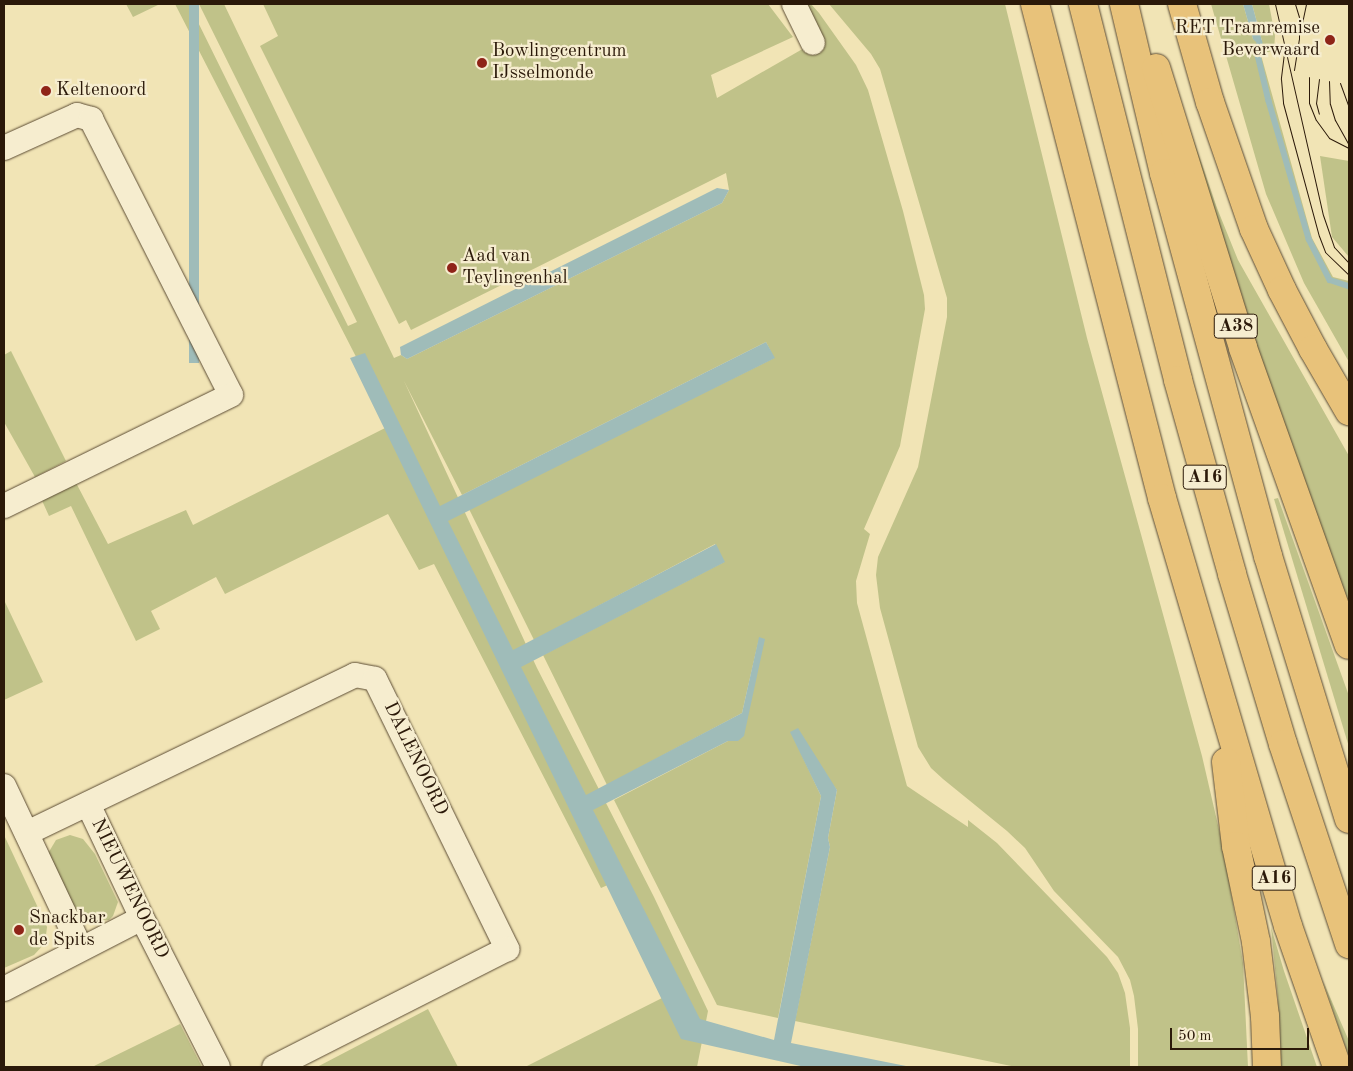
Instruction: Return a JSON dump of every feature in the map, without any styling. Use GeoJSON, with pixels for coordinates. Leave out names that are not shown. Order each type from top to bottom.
{"type":"FeatureCollection","features":[{"type":"Feature","properties":{"kind":"highway","name":"A16"},"geometry":{"type":"LineString","coordinates":[[1035,4],[1162,498],[1288,926],[1337,1067]]}},
{"type":"Feature","properties":{"kind":"highway","name":"A16"},"geometry":{"type":"LineString","coordinates":[[1082,4],[1178,380],[1232,574],[1284,744],[1349,944]]}},
{"type":"Feature","properties":{"kind":"highway","name":"A16"},"geometry":{"type":"LineString","coordinates":[[1124,4],[1164,173],[1268,556],[1349,819]]}},
{"type":"Feature","properties":{"kind":"highway","name":"A38"},"geometry":{"type":"LineString","coordinates":[[1133,4],[1142,24],[1243,348],[1349,644]]}},
{"type":"Feature","properties":{"kind":"highway"},"geometry":{"type":"LineString","coordinates":[[1182,4],[1213,111],[1254,229],[1282,290],[1349,411]]}},
{"type":"Feature","properties":{"kind":"highway","name":"A16"},"geometry":{"type":"LineString","coordinates":[[1217,686],[1236,846],[1256,942],[1265,1016],[1267,1067]]}},
{"type":"Feature","properties":{"kind":"street"},"geometry":{"type":"LineString","coordinates":[[794,4],[813,43]]}},
{"type":"Feature","properties":{"kind":"street"},"geometry":{"type":"LineString","coordinates":[[4,148],[77,115],[91,119],[231,395],[4,506]]}},
{"type":"Feature","properties":{"kind":"street","name":"DALENOORD"},"geometry":{"type":"LineString","coordinates":[[27,833],[355,675],[375,679],[508,949],[274,1067]]}},
{"type":"Feature","properties":{"kind":"street"},"geometry":{"type":"LineString","coordinates":[[4,786],[81,949]]}},
{"type":"Feature","properties":{"kind":"street","name":"NIEUWENOORD"},"geometry":{"type":"LineString","coordinates":[[88,804],[142,918],[218,1067]]}},
{"type":"Feature","properties":{"kind":"street"},"geometry":{"type":"LineString","coordinates":[[4,988],[142,918]]}},
{"type":"Feature","properties":{"kind":"green space"},"geometry":{"type":"Polygon","coordinates":[[[126,4],[160,4],[133,17],[126,4]]]}},
{"type":"Feature","properties":{"kind":"green space"},"geometry":{"type":"Polygon","coordinates":[[[175,4],[189,4],[348,326],[357,322],[199,4],[224,4],[394,358],[401,355],[407,359],[722,203],[729,190],[726,173],[411,330],[406,320],[399,324],[260,46],[278,36],[263,4],[768,4],[793,37],[711,75],[717,98],[813,43],[800,4],[811,4],[856,65],[868,90],[903,211],[924,295],[925,309],[900,446],[864,529],[870,534],[856,581],[857,603],[907,786],[968,827],[968,820],[997,843],[1107,957],[1118,973],[1125,993],[1130,1028],[1130,1067],[1016,1067],[795,1021],[830,847],[828,838],[837,790],[791,732],[821,796],[778,1018],[717,1005],[614,800],[728,741],[738,741],[759,638],[742,713],[607,785],[543,655],[724,562],[715,544],[534,640],[469,509],[774,358],[766,342],[462,495],[404,381],[537,668],[654,897],[708,1011],[697,1067],[525,1067],[678,990],[621,879],[601,888],[434,564],[419,570],[388,514],[225,594],[216,577],[151,611],[160,629],[136,641],[71,506],[49,516],[39,494],[73,477],[108,544],[186,510],[193,525],[391,425],[175,4]]]}},
{"type":"Feature","properties":{"kind":"green space"},"geometry":{"type":"Polygon","coordinates":[[[829,4],[1005,4],[1087,338],[1202,756],[1224,851],[1243,963],[1248,1067],[1138,1067],[1138,1029],[1134,996],[1130,980],[1118,957],[1054,891],[1025,848],[931,768],[918,747],[880,608],[876,575],[878,557],[918,467],[947,317],[947,298],[880,69],[871,54],[829,4]]]}},
{"type":"Feature","properties":{"kind":"green space"},"geometry":{"type":"Polygon","coordinates":[[[1211,4],[1243,4],[1253,39],[1262,41],[1252,4],[1269,4],[1275,36],[1274,50],[1261,55],[1312,238],[1333,277],[1349,281],[1349,362],[1304,283],[1266,194],[1211,4]]]}},
{"type":"Feature","properties":{"kind":"green space"},"geometry":{"type":"Polygon","coordinates":[[[1187,121],[1217,208],[1238,260],[1349,456],[1349,615],[1249,331],[1187,121]]]}},
{"type":"Feature","properties":{"kind":"green space"},"geometry":{"type":"Polygon","coordinates":[[[1320,156],[1349,161],[1349,257],[1332,237],[1320,156]]]}},
{"type":"Feature","properties":{"kind":"green space"},"geometry":{"type":"Polygon","coordinates":[[[11,351],[66,461],[35,477],[4,422],[4,355],[11,351]]]}},
{"type":"Feature","properties":{"kind":"green space"},"geometry":{"type":"Polygon","coordinates":[[[1278,498],[1349,696],[1349,747],[1274,499],[1278,498]]]}},
{"type":"Feature","properties":{"kind":"green space"},"geometry":{"type":"Polygon","coordinates":[[[4,600],[43,682],[4,700],[4,600]]]}},
{"type":"Feature","properties":{"kind":"green space"},"geometry":{"type":"Polygon","coordinates":[[[4,835],[47,927],[45,943],[34,955],[4,968],[4,835]]]}},
{"type":"Feature","properties":{"kind":"green space"},"geometry":{"type":"Polygon","coordinates":[[[70,835],[83,839],[95,854],[118,902],[113,916],[109,920],[86,922],[77,916],[47,855],[56,840],[70,835]]]}},
{"type":"Feature","properties":{"kind":"green space"},"geometry":{"type":"Polygon","coordinates":[[[1271,927],[1317,1067],[1280,1067],[1278,999],[1271,927]]]}},
{"type":"Feature","properties":{"kind":"green space"},"geometry":{"type":"Polygon","coordinates":[[[1323,981],[1349,1041],[1349,1058],[1323,981]]]}},
{"type":"Feature","properties":{"kind":"green space"},"geometry":{"type":"Polygon","coordinates":[[[428,1009],[458,1067],[317,1067],[428,1009]]]}},
{"type":"Feature","properties":{"kind":"green space"},"geometry":{"type":"Polygon","coordinates":[[[180,1024],[202,1067],[92,1067],[180,1024]]]}},
{"type":"Feature","properties":{"kind":"water"},"geometry":{"type":"Polygon","coordinates":[[[189,4],[199,4],[199,363],[189,363],[189,4]]]}},
{"type":"Feature","properties":{"kind":"water"},"geometry":{"type":"Polygon","coordinates":[[[1243,4],[1252,4],[1262,41],[1258,44],[1253,39],[1243,4]]]}},
{"type":"Feature","properties":{"kind":"water"},"geometry":{"type":"Polygon","coordinates":[[[717,188],[729,190],[722,203],[407,359],[401,355],[400,347],[717,188]]]}},
{"type":"Feature","properties":{"kind":"water"},"geometry":{"type":"Polygon","coordinates":[[[766,342],[775,358],[448,521],[513,650],[716,544],[725,562],[521,667],[586,795],[742,713],[759,637],[765,639],[744,736],[738,741],[728,741],[593,810],[700,1019],[774,1040],[821,796],[790,732],[798,728],[837,790],[828,838],[830,847],[791,1043],[911,1067],[805,1067],[681,1039],[350,358],[365,353],[440,506],[766,342]]]}},
{"type":"Feature","properties":{"kind":"waterway"},"geometry":{"type":"LineString","coordinates":[[1260,43],[1258,55],[1269,101],[1309,239],[1330,280],[1349,286]]}},
{"type":"Feature","properties":{"kind":"tram line"},"geometry":{"type":"LineString","coordinates":[[1275,4],[1323,215],[1334,247],[1349,263]]}},
{"type":"Feature","properties":{"kind":"tram line"},"geometry":{"type":"LineString","coordinates":[[1294,70],[1299,39],[1299,17],[1295,4]]}},
{"type":"Feature","properties":{"kind":"tram line"},"geometry":{"type":"LineString","coordinates":[[1302,23],[1306,4]]}},
{"type":"Feature","properties":{"kind":"tram line"},"geometry":{"type":"LineString","coordinates":[[1284,53],[1281,79],[1283,103],[1319,236],[1325,252],[1349,275]]}},
{"type":"Feature","properties":{"kind":"tram line"},"geometry":{"type":"LineString","coordinates":[[1309,77],[1309,103],[1316,120],[1329,138],[1349,148]]}},
{"type":"Feature","properties":{"kind":"tram line"},"geometry":{"type":"LineString","coordinates":[[1319,79],[1316,103],[1319,114]]}},
{"type":"Feature","properties":{"kind":"tram line"},"geometry":{"type":"LineString","coordinates":[[1329,81],[1330,104],[1335,120],[1349,145]]}},
{"type":"Feature","properties":{"kind":"tram line"},"geometry":{"type":"LineString","coordinates":[[1340,83],[1349,108]]}},
{"type":"Feature","properties":{"kind":"place","name":"RET Tramremise Beverwaard"},"geometry":{"type":"Point","coordinates":[1330,40]}},
{"type":"Feature","properties":{"kind":"place","name":"Bowlingcentrum IJsselmonde"},"geometry":{"type":"Point","coordinates":[482,63]}},
{"type":"Feature","properties":{"kind":"place","name":"Keltenoord"},"geometry":{"type":"Point","coordinates":[46,91]}},
{"type":"Feature","properties":{"kind":"place","name":"Aad van Teylingenhal"},"geometry":{"type":"Point","coordinates":[452,268]}},
{"type":"Feature","properties":{"kind":"place","name":"Snackbar de Spits"},"geometry":{"type":"Point","coordinates":[19,930]}}]}
